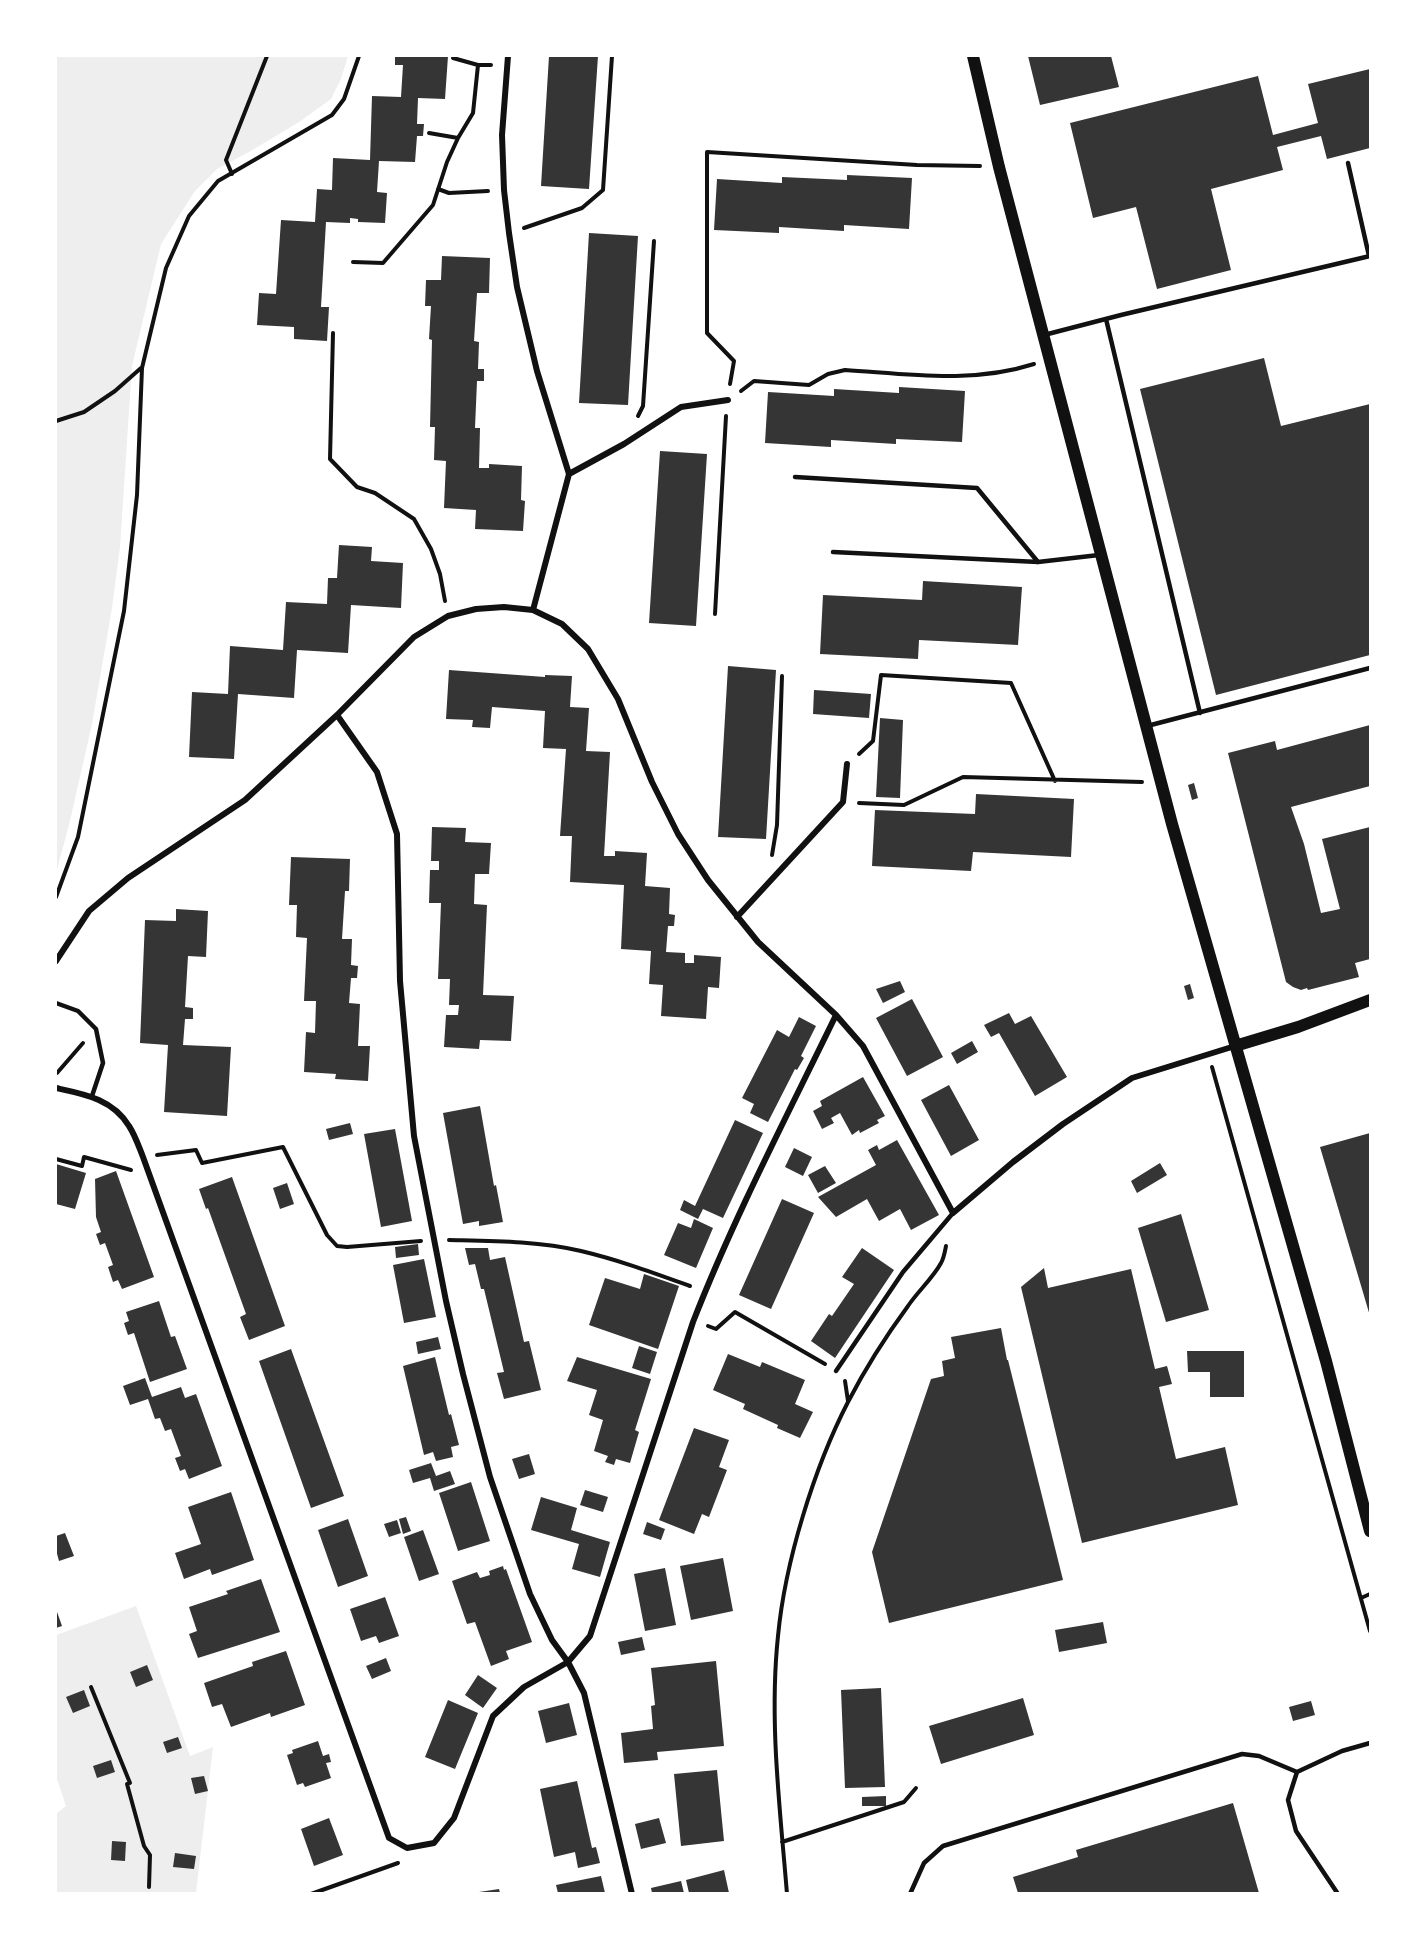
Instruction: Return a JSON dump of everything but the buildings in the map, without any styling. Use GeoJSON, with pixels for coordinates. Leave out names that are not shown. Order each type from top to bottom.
{"type":"FeatureCollection","features":[{"type":"Feature","properties":{"kind":"main road"},"geometry":{"type":"LineString","coordinates":[[973,56],[999,166],[1161,782],[1326,1361],[1371,1531]]}},
{"type":"Feature","properties":{"kind":"main road"},"geometry":{"type":"LineString","coordinates":[[1235,1046],[1298,1027],[1371,1000]]}},
{"type":"Feature","properties":{"kind":"street"},"geometry":{"type":"LineString","coordinates":[[508,56],[502,135],[504,190],[509,233],[517,287],[537,371],[569,474],[533,610]]}},
{"type":"Feature","properties":{"kind":"street"},"geometry":{"type":"LineString","coordinates":[[569,474],[624,444],[681,407],[728,400]]}},
{"type":"Feature","properties":{"kind":"street"},"geometry":{"type":"LineString","coordinates":[[56,961],[89,912],[128,878],[244,800],[338,715],[414,637],[448,616],[476,609],[504,607],[533,610],[562,624],[588,649],[618,699],[652,782],[678,834],[708,880],[737,917],[759,942],[836,1015],[863,1046],[953,1213],[1013,1162],[1063,1124],[1132,1078],[1235,1046]]}},
{"type":"Feature","properties":{"kind":"street"},"geometry":{"type":"LineString","coordinates":[[338,715],[377,772],[397,834],[400,981],[414,1136],[463,1374],[490,1477],[530,1594],[552,1640],[568,1662],[584,1693],[632,1893]]}},
{"type":"Feature","properties":{"kind":"street"},"geometry":{"type":"LineString","coordinates":[[737,917],[843,802],[847,764]]}},
{"type":"Feature","properties":{"kind":"street"},"geometry":{"type":"LineString","coordinates":[[56,1088],[92,1096],[111,1105],[129,1126],[143,1157],[389,1838],[407,1848],[434,1843],[454,1818],[493,1716],[524,1687],[568,1662],[590,1636],[693,1322],[765,1160],[836,1015]]}},
{"type":"Feature","properties":{"kind":"lane"},"geometry":{"type":"LineString","coordinates":[[1044,335],[1370,256],[1348,162]]}},
{"type":"Feature","properties":{"kind":"lane"},"geometry":{"type":"LineString","coordinates":[[1106,319],[1200,712]]}},
{"type":"Feature","properties":{"kind":"lane"},"geometry":{"type":"LineString","coordinates":[[795,477],[977,488],[1038,562]]}},
{"type":"Feature","properties":{"kind":"lane"},"geometry":{"type":"LineString","coordinates":[[833,552],[1038,562],[1102,555]]}},
{"type":"Feature","properties":{"kind":"lane"},"geometry":{"type":"LineString","coordinates":[[1147,726],[1371,668]]}},
{"type":"Feature","properties":{"kind":"lane"},"geometry":{"type":"LineString","coordinates":[[56,1003],[78,1011],[96,1029],[103,1063],[92,1096]]}},
{"type":"Feature","properties":{"kind":"lane"},"geometry":{"type":"LineString","coordinates":[[836,1371],[903,1272],[953,1213]]}},
{"type":"Feature","properties":{"kind":"lane"},"geometry":{"type":"LineString","coordinates":[[1338,1893],[1296,1831],[1288,1800],[1297,1772],[1342,1751],[1371,1743]]}},
{"type":"Feature","properties":{"kind":"lane"},"geometry":{"type":"LineString","coordinates":[[910,1893],[924,1863],[943,1846],[954,1842],[1242,1754],[1259,1756],[1297,1772]]}},
{"type":"Feature","properties":{"kind":"path"},"geometry":{"type":"LineString","coordinates":[[232,174],[226,160],[267,56]]}},
{"type":"Feature","properties":{"kind":"path"},"geometry":{"type":"LineString","coordinates":[[56,897],[78,837],[124,611],[137,495],[142,368],[166,268],[189,216],[218,181],[332,115],[344,99],[359,56]]}},
{"type":"Feature","properties":{"kind":"path"},"geometry":{"type":"LineString","coordinates":[[509,233],[582,208],[603,190],[612,56]]}},
{"type":"Feature","properties":{"kind":"path"},"geometry":{"type":"LineString","coordinates":[[453,58],[478,65],[507,64]]}},
{"type":"Feature","properties":{"kind":"path"},"geometry":{"type":"LineString","coordinates":[[353,262],[383,262],[433,205],[458,138],[473,113],[478,65]]}},
{"type":"Feature","properties":{"kind":"path"},"geometry":{"type":"LineString","coordinates":[[429,133],[458,138]]}},
{"type":"Feature","properties":{"kind":"path"},"geometry":{"type":"LineString","coordinates":[[715,614],[724,433],[734,361],[707,333],[707,152],[917,165],[999,166]]}},
{"type":"Feature","properties":{"kind":"path"},"geometry":{"type":"LineString","coordinates":[[438,189],[448,193],[504,190]]}},
{"type":"Feature","properties":{"kind":"path"},"geometry":{"type":"LineString","coordinates":[[624,444],[643,406],[654,241]]}},
{"type":"Feature","properties":{"kind":"path"},"geometry":{"type":"LineString","coordinates":[[333,333],[330,459],[357,487],[384,498],[414,519],[431,549],[440,574],[448,616]]}},
{"type":"Feature","properties":{"kind":"path"},"geometry":{"type":"LineString","coordinates":[[728,400],[754,381],[809,385],[828,374],[845,370],[959,377],[988,375],[1019,369],[1050,358]]}},
{"type":"Feature","properties":{"kind":"path"},"geometry":{"type":"LineString","coordinates":[[56,421],[84,412],[116,391],[142,368]]}},
{"type":"Feature","properties":{"kind":"path"},"geometry":{"type":"LineString","coordinates":[[847,764],[873,741],[880,675],[1011,683],[1055,781]]}},
{"type":"Feature","properties":{"kind":"path"},"geometry":{"type":"LineString","coordinates":[[766,885],[777,825],[782,676]]}},
{"type":"Feature","properties":{"kind":"path"},"geometry":{"type":"LineString","coordinates":[[843,802],[904,805],[963,777],[1161,782]]}},
{"type":"Feature","properties":{"kind":"path"},"geometry":{"type":"LineString","coordinates":[[56,1075],[96,1029]]}},
{"type":"Feature","properties":{"kind":"path"},"geometry":{"type":"LineString","coordinates":[[1209,1055],[1371,1631]]}},
{"type":"Feature","properties":{"kind":"path"},"geometry":{"type":"LineString","coordinates":[[143,1157],[196,1150],[202,1163],[226,1158]]}},
{"type":"Feature","properties":{"kind":"path"},"geometry":{"type":"LineString","coordinates":[[56,1159],[82,1166],[84,1157],[149,1175]]}},
{"type":"Feature","properties":{"kind":"path"},"geometry":{"type":"LineString","coordinates":[[787,1893],[777,1771],[775,1701],[778,1635],[789,1572],[810,1495],[824,1455],[848,1402],[873,1358],[908,1305],[942,1262]]}},
{"type":"Feature","properties":{"kind":"path"},"geometry":{"type":"LineString","coordinates":[[716,1329],[735,1312],[844,1376],[848,1402]]}},
{"type":"Feature","properties":{"kind":"path"},"geometry":{"type":"LineString","coordinates":[[1361,1598],[1371,1594]]}},
{"type":"Feature","properties":{"kind":"path"},"geometry":{"type":"LineString","coordinates":[[91,1687],[128,1783],[144,1846],[150,1855],[149,1887]]}},
{"type":"Feature","properties":{"kind":"path"},"geometry":{"type":"LineString","coordinates":[[782,1842],[904,1802],[916,1788]]}},
{"type":"Feature","properties":{"kind":"path"},"geometry":{"type":"LineString","coordinates":[[311,1893],[399,1863]]}},
{"type":"Feature","properties":{"kind":"shaded area"},"geometry":{"type":"Polygon","coordinates":[[[56,56],[348,56],[341,79],[331,99],[299,122],[217,169],[195,191],[161,244],[132,366],[120,547],[112,608],[92,724],[56,873],[56,56]]]}},
{"type":"Feature","properties":{"kind":"shaded area"},"geometry":{"type":"Polygon","coordinates":[[[136,1606],[190,1756],[213,1747],[196,1893],[56,1893],[56,1814],[66,1806],[56,1776],[56,1635],[136,1606]]]}}]}
